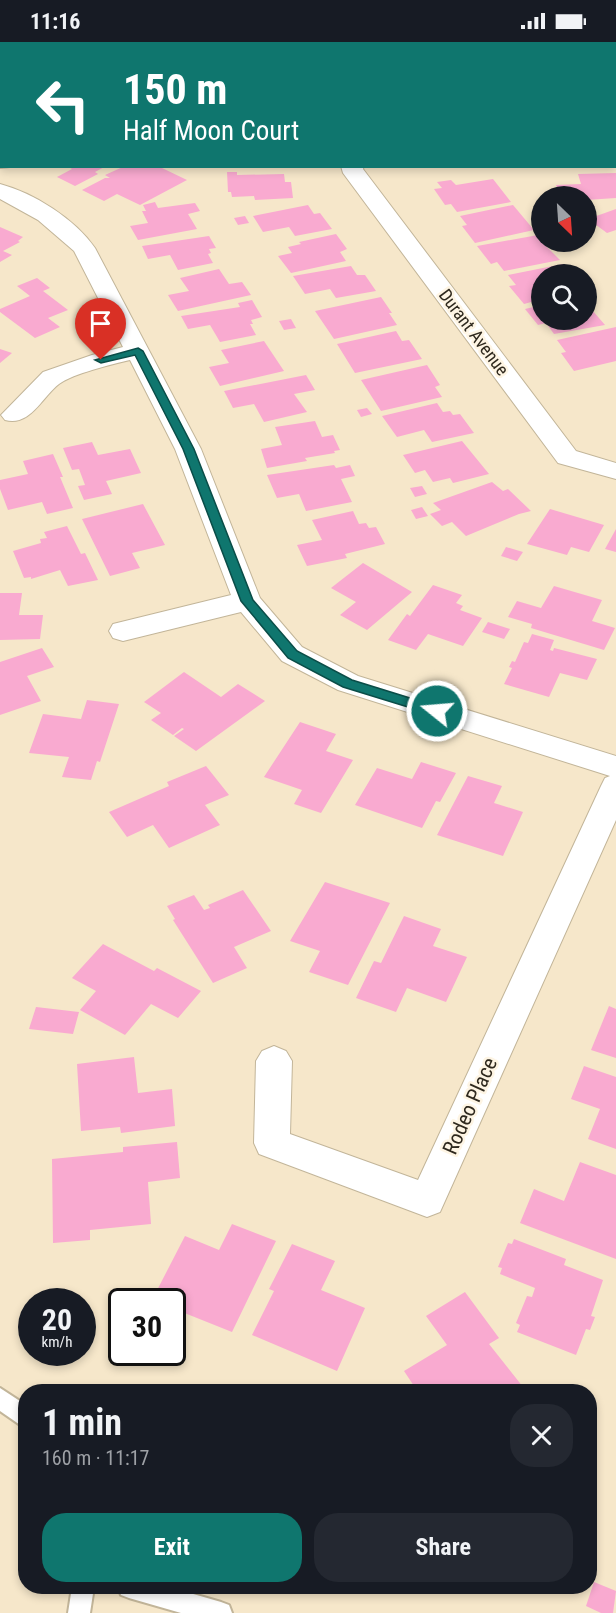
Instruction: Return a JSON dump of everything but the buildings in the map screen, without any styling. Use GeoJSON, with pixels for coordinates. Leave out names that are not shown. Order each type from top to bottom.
{"type":"FeatureCollection","features":[{"type":"Feature","properties":{"kind":"street","name":"Durant Avenue"},"geometry":{"type":"LineString","coordinates":[[351,168],[567,457],[616,471]]}},
{"type":"Feature","properties":{"kind":"street"},"geometry":{"type":"LineString","coordinates":[[0,191],[40,210],[66,229],[84,248],[188,449],[247,601],[292,654],[348,683],[616,767]]}},
{"type":"Feature","properties":{"kind":"street"},"geometry":{"type":"LineString","coordinates":[[14,415],[52,377],[101,360],[138,351]]}},
{"type":"Feature","properties":{"kind":"street"},"geometry":{"type":"LineString","coordinates":[[123,631],[247,601]]}},
{"type":"Feature","properties":{"kind":"street","name":"Rodeo Place"},"geometry":{"type":"LineString","coordinates":[[274,1061],[272,1143],[427,1200],[616,786]]}},
{"type":"Feature","properties":{"kind":"lane"},"geometry":{"type":"LineString","coordinates":[[0,1398],[18,1413]]}},
{"type":"Feature","properties":{"kind":"lane"},"geometry":{"type":"LineString","coordinates":[[79,1613],[82,1594]]}},
{"type":"Feature","properties":{"kind":"lane"},"geometry":{"type":"LineString","coordinates":[[154,1594],[221,1613]]}},
{"type":"Feature","properties":{"kind":"route"},"geometry":{"type":"LineString","coordinates":[[101,360],[138,351],[188,449],[247,601],[292,654],[348,683],[437,711]]}}]}
